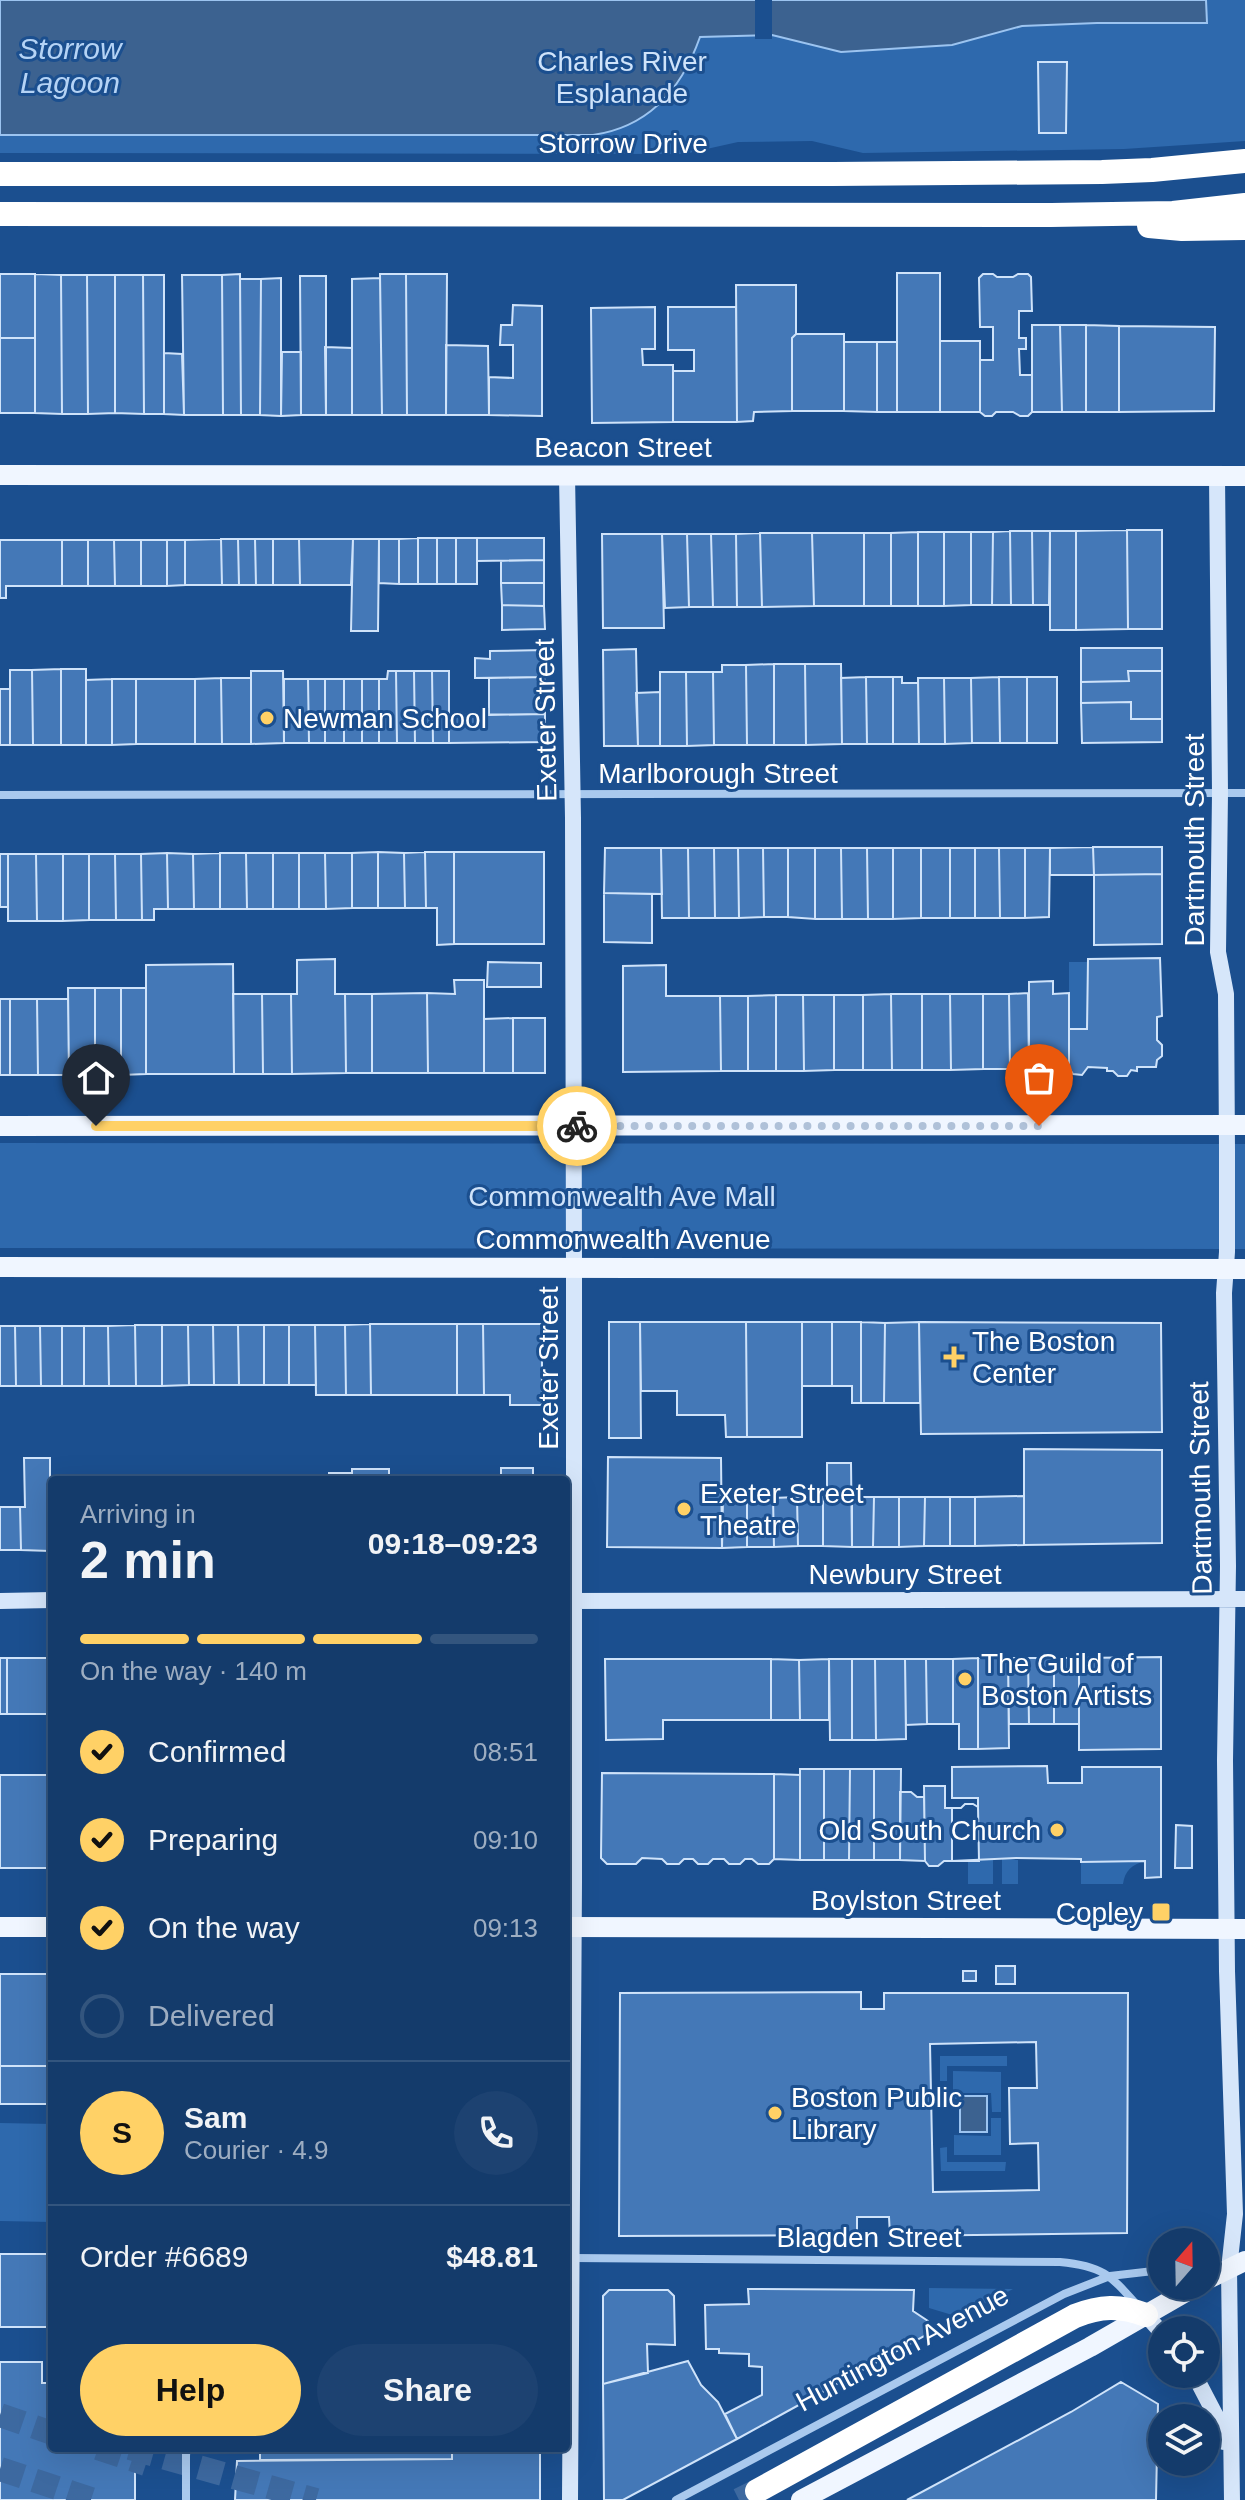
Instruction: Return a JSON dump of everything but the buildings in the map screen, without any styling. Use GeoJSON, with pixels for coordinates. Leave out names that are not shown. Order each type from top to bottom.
{"type":"FeatureCollection","features":[{"type":"Feature","properties":{"kind":"highway","name":"Storrow Drive"},"geometry":{"type":"LineString","coordinates":[[0,174],[833,174],[1114,171],[1245,161]]}},
{"type":"Feature","properties":{"kind":"highway"},"geometry":{"type":"LineString","coordinates":[[0,214],[1051,215],[1173,213],[1245,205]]}},
{"type":"Feature","properties":{"kind":"highway"},"geometry":{"type":"LineString","coordinates":[[1051,215],[1182,229],[1245,228]]}},
{"type":"Feature","properties":{"kind":"highway"},"geometry":{"type":"LineString","coordinates":[[757,2491],[1075,2316],[1104,2307],[1131,2309],[1148,2320]]}},
{"type":"Feature","properties":{"kind":"main road","name":"Beacon Street"},"geometry":{"type":"LineString","coordinates":[[0,475],[1245,476]]}},
{"type":"Feature","properties":{"kind":"main road","name":"Exeter Street"},"geometry":{"type":"LineString","coordinates":[[567,475],[574,1267],[570,1534]]}},
{"type":"Feature","properties":{"kind":"main road","name":"Dartmouth Street"},"geometry":{"type":"LineString","coordinates":[[1217,475],[1218,952],[1226,994],[1236,1125],[1236,1268],[1224,1303],[1236,1599],[1225,1760],[1236,1929],[1237,2265],[1230,2467],[1232,2500]]}},
{"type":"Feature","properties":{"kind":"main road"},"geometry":{"type":"LineString","coordinates":[[0,1126],[1236,1125]]}},
{"type":"Feature","properties":{"kind":"main road","name":"Commonwealth Avenue"},"geometry":{"type":"LineString","coordinates":[[0,1267],[1236,1268]]}},
{"type":"Feature","properties":{"kind":"main road","name":"Newbury Street"},"geometry":{"type":"LineString","coordinates":[[570,1601],[1236,1599]]}},
{"type":"Feature","properties":{"kind":"main road"},"geometry":{"type":"LineString","coordinates":[[0,1601],[48,1600]]}},
{"type":"Feature","properties":{"kind":"main road"},"geometry":{"type":"LineString","coordinates":[[0,1927],[48,1927]]}},
{"type":"Feature","properties":{"kind":"main road","name":"Exeter Street"},"geometry":{"type":"LineString","coordinates":[[570,1927],[570,2500]]}},
{"type":"Feature","properties":{"kind":"main road","name":"Boylston Street"},"geometry":{"type":"LineString","coordinates":[[570,1927],[1236,1929]]}},
{"type":"Feature","properties":{"kind":"main road"},"geometry":{"type":"LineString","coordinates":[[1163,2316],[1181,2300]]}},
{"type":"Feature","properties":{"kind":"main road"},"geometry":{"type":"LineString","coordinates":[[801,2500],[1148,2327]]}},
{"type":"Feature","properties":{"kind":"main road"},"geometry":{"type":"LineString","coordinates":[[1201,2388],[1218,2420],[1230,2467]]}},
{"type":"Feature","properties":{"kind":"street","name":"Marlborough Street"},"geometry":{"type":"LineString","coordinates":[[0,795],[1245,793]]}},
{"type":"Feature","properties":{"kind":"street","name":"Blagden Street"},"geometry":{"type":"LineString","coordinates":[[572,2258],[1034,2260],[1076,2263],[1110,2276],[1148,2317]]}},
{"type":"Feature","properties":{"kind":"street","name":"Huntington Avenue"},"geometry":{"type":"LineString","coordinates":[[676,2500],[1045,2303],[1110,2276],[1148,2272]]}},
{"type":"Feature","properties":{"kind":"street"},"geometry":{"type":"LineString","coordinates":[[186,2452],[186,2500]]}},
{"type":"Feature","properties":{"kind":"green space","name":"Charles River Esplanade"},"geometry":{"type":"Polygon","coordinates":[[[0,0],[1245,0],[1245,141],[1124,149],[863,153],[812,141],[738,142],[684,154],[0,153],[0,0]]]}},
{"type":"Feature","properties":{"kind":"green space"},"geometry":{"type":"Polygon","coordinates":[[[1069,962],[1088,962],[1087,1029],[1069,1029],[1069,962]]]}},
{"type":"Feature","properties":{"kind":"green space","name":"Commonwealth Ave Mall"},"geometry":{"type":"Polygon","coordinates":[[[0,1143],[1245,1144],[1245,1249],[0,1248],[0,1143]]]}},
{"type":"Feature","properties":{"kind":"green space"},"geometry":{"type":"Polygon","coordinates":[[[1002,1858],[1018,1860],[1018,1884],[1002,1884],[1002,1858]]]}},
{"type":"Feature","properties":{"kind":"green space"},"geometry":{"type":"Polygon","coordinates":[[[993,1859],[993,1884],[968,1884],[968,1861],[993,1859]]]}},
{"type":"Feature","properties":{"kind":"green space"},"geometry":{"type":"Polygon","coordinates":[[[1145,1861],[1130,1869],[1123,1884],[1081,1884],[1081,1862],[1145,1861]]]}},
{"type":"Feature","properties":{"kind":"green space"},"geometry":{"type":"Polygon","coordinates":[[[940,2056],[1007,2056],[1007,2066],[947,2066],[947,2081],[940,2081],[940,2056]]]}},
{"type":"Feature","properties":{"kind":"green space"},"geometry":{"type":"Polygon","coordinates":[[[953,2071],[1001,2072],[1001,2112],[992,2112],[991,2093],[958,2093],[957,2099],[953,2099],[953,2071]]]}},
{"type":"Feature","properties":{"kind":"green space"},"geometry":{"type":"Polygon","coordinates":[[[991,2118],[1001,2118],[1001,2155],[954,2155],[954,2135],[991,2136],[991,2118]]]}},
{"type":"Feature","properties":{"kind":"green space"},"geometry":{"type":"Polygon","coordinates":[[[0,2123],[48,2124],[48,2222],[0,2221],[0,2123]]]}},
{"type":"Feature","properties":{"kind":"green space"},"geometry":{"type":"Polygon","coordinates":[[[947,2147],[947,2162],[1006,2162],[1005,2171],[941,2171],[940,2148],[947,2147]]]}},
{"type":"Feature","properties":{"kind":"green space"},"geometry":{"type":"Polygon","coordinates":[[[929,2288],[1013,2289],[959,2317],[929,2308],[929,2288]]]}},
{"type":"Feature","properties":{"kind":"water","name":"Storrow Lagoon"},"geometry":{"type":"Polygon","coordinates":[[[0,0],[1206,0],[1207,23],[1022,26],[952,45],[841,52],[772,35],[700,37],[684,73],[661,102],[631,123],[593,135],[0,135],[0,0]]]}},
{"type":"Feature","properties":{"kind":"water"},"geometry":{"type":"Polygon","coordinates":[[[960,2096],[987,2096],[987,2132],[960,2132],[960,2096]]]}},
{"type":"Feature","properties":{"kind":"pier"},"geometry":{"type":"Polygon","coordinates":[[[755,0],[772,0],[772,39],[755,39],[755,0]]]}},
{"type":"Feature","properties":{"kind":"tunnel"},"geometry":{"type":"LineString","coordinates":[[0,2415],[48,2432]]}},
{"type":"Feature","properties":{"kind":"tunnel"},"geometry":{"type":"LineString","coordinates":[[110,2452],[146,2464]]}},
{"type":"Feature","properties":{"kind":"tunnel"},"geometry":{"type":"LineString","coordinates":[[144,2452],[316,2500]]}},
{"type":"Feature","properties":{"kind":"tunnel"},"geometry":{"type":"LineString","coordinates":[[0,2469],[94,2500]]}},
{"type":"Feature","properties":{"kind":"tunnel"},"geometry":{"type":"LineString","coordinates":[[739,2500],[757,2491]]}},
{"type":"Feature","properties":{"kind":"way so far"},"geometry":{"type":"LineString","coordinates":[[577,1126],[1039,1126]]}},
{"type":"Feature","properties":{"kind":"place","name":"Newman School"},"geometry":{"type":"Point","coordinates":[267,718]}},
{"type":"Feature","properties":{"kind":"place","name":"The Boston Center"},"geometry":{"type":"Point","coordinates":[954,1357]}},
{"type":"Feature","properties":{"kind":"place","name":"Exeter Street Theatre"},"geometry":{"type":"Point","coordinates":[684,1509]}},
{"type":"Feature","properties":{"kind":"place","name":"The Guild of Boston Artists"},"geometry":{"type":"Point","coordinates":[965,1679]}},
{"type":"Feature","properties":{"kind":"place","name":"Old South Church"},"geometry":{"type":"Point","coordinates":[1057,1830]}},
{"type":"Feature","properties":{"kind":"place","name":"Copley"},"geometry":{"type":"Point","coordinates":[1161,1912]}},
{"type":"Feature","properties":{"kind":"place","name":"Boston Public Library"},"geometry":{"type":"Point","coordinates":[775,2113]}},
{"type":"Feature","properties":{"kind":"route"},"geometry":{"type":"LineString","coordinates":[[96,1126],[577,1126]]}}]}
